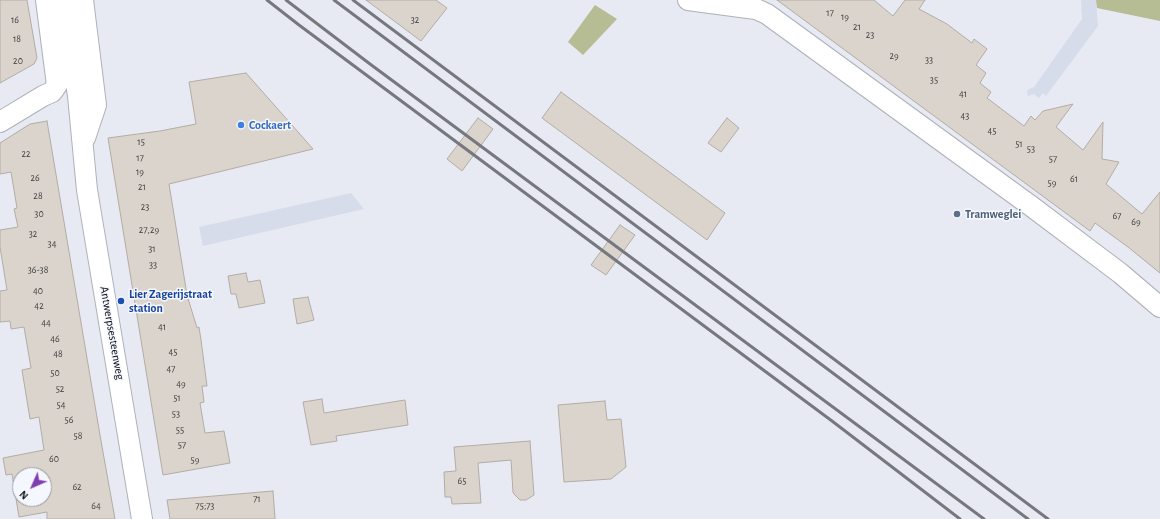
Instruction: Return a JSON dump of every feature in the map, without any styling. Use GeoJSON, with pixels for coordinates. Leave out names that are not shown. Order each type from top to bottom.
{"type":"FeatureCollection","features":[{"type":"Feature","properties":{"kind":"street"},"geometry":{"type":"LineString","coordinates":[[0,122],[52,92],[57,85],[46,0]]}},
{"type":"Feature","properties":{"kind":"street","name":"Antwerpsesteenweg"},"geometry":{"type":"LineString","coordinates":[[63,0],[78,96],[91,213],[142,519]]}},
{"type":"Feature","properties":{"kind":"street","name":"Antwerpsesteenweg"},"geometry":{"type":"LineString","coordinates":[[83,0],[96,105],[83,146]]}},
{"type":"Feature","properties":{"kind":"street"},"geometry":{"type":"LineString","coordinates":[[92,78],[101,66],[93,0]]}},
{"type":"Feature","properties":{"kind":"street"},"geometry":{"type":"LineString","coordinates":[[688,0],[748,8],[767,14],[1026,202],[1120,273],[1160,307]]}},
{"type":"Feature","properties":{"kind":"shaded area"},"geometry":{"type":"Polygon","coordinates":[[[1081,0],[1096,0],[1098,26],[1046,96],[1043,93],[1039,98],[1034,94],[1028,96],[1027,90],[1034,87],[1082,19],[1081,0]]]}},
{"type":"Feature","properties":{"kind":"shaded area"},"geometry":{"type":"Polygon","coordinates":[[[351,193],[364,209],[203,246],[199,227],[351,193]]]}},
{"type":"Feature","properties":{"kind":"green space"},"geometry":{"type":"Polygon","coordinates":[[[1096,0],[1160,0],[1160,21],[1097,8],[1096,0]]]}},
{"type":"Feature","properties":{"kind":"green space"},"geometry":{"type":"Polygon","coordinates":[[[595,5],[617,19],[583,55],[568,42],[595,5]]]}},
{"type":"Feature","properties":{"kind":"building"},"geometry":{"type":"Polygon","coordinates":[[[0,0],[27,0],[37,58],[34,64],[0,83],[0,0]]]}},
{"type":"Feature","properties":{"kind":"building"},"geometry":{"type":"Polygon","coordinates":[[[366,0],[436,0],[447,8],[421,41],[366,0]]]}},
{"type":"Feature","properties":{"kind":"building"},"geometry":{"type":"Polygon","coordinates":[[[777,0],[874,0],[893,16],[905,0],[925,0],[919,9],[947,24],[972,43],[974,39],[987,49],[976,65],[986,73],[980,83],[991,92],[987,98],[1024,126],[1031,116],[1035,120],[1043,111],[1073,104],[1056,127],[1083,150],[1103,122],[1102,159],[1119,162],[1106,184],[1142,214],[1160,192],[1160,273],[1095,223],[1090,231],[777,0]]]}},
{"type":"Feature","properties":{"kind":"building"},"geometry":{"type":"Polygon","coordinates":[[[246,73],[313,149],[169,184],[187,295],[197,328],[199,327],[201,340],[207,386],[202,386],[204,402],[200,403],[205,433],[224,431],[230,463],[163,475],[108,138],[160,131],[196,124],[189,82],[246,73]]]}},
{"type":"Feature","properties":{"kind":"building"},"geometry":{"type":"Polygon","coordinates":[[[561,92],[725,213],[707,240],[542,118],[561,92]]]}},
{"type":"Feature","properties":{"kind":"building"},"geometry":{"type":"Polygon","coordinates":[[[478,118],[493,129],[462,171],[447,159],[478,118]]]}},
{"type":"Feature","properties":{"kind":"building"},"geometry":{"type":"Polygon","coordinates":[[[727,118],[739,128],[721,152],[708,143],[727,118]]]}},
{"type":"Feature","properties":{"kind":"building"},"geometry":{"type":"Polygon","coordinates":[[[47,121],[115,519],[47,519],[47,512],[19,517],[17,507],[52,507],[52,467],[12,467],[12,474],[6,475],[3,458],[44,450],[39,417],[30,419],[22,370],[31,368],[24,327],[11,329],[10,321],[0,322],[0,291],[7,290],[0,247],[0,230],[18,227],[14,209],[17,208],[11,172],[0,174],[0,143],[30,124],[47,121]]]}},
{"type":"Feature","properties":{"kind":"building"},"geometry":{"type":"Polygon","coordinates":[[[620,225],[635,235],[606,275],[591,265],[620,225]]]}},
{"type":"Feature","properties":{"kind":"building"},"geometry":{"type":"Polygon","coordinates":[[[246,273],[248,282],[260,280],[265,303],[239,308],[236,294],[231,294],[228,276],[246,273]]]}},
{"type":"Feature","properties":{"kind":"building"},"geometry":{"type":"Polygon","coordinates":[[[308,297],[314,320],[297,324],[293,299],[308,297]]]}},
{"type":"Feature","properties":{"kind":"building"},"geometry":{"type":"Polygon","coordinates":[[[322,399],[324,413],[405,400],[408,425],[336,436],[337,441],[311,445],[303,402],[322,399]]]}},
{"type":"Feature","properties":{"kind":"building"},"geometry":{"type":"Polygon","coordinates":[[[605,401],[607,420],[621,419],[626,467],[611,479],[564,482],[558,405],[605,401]]]}},
{"type":"Feature","properties":{"kind":"building"},"geometry":{"type":"Polygon","coordinates":[[[530,441],[534,495],[526,500],[520,500],[514,494],[511,460],[478,463],[481,503],[452,504],[451,497],[445,497],[444,472],[456,471],[454,447],[530,441]]]}},
{"type":"Feature","properties":{"kind":"building"},"geometry":{"type":"Polygon","coordinates":[[[273,491],[275,519],[170,519],[167,500],[273,491]]]}},
{"type":"Feature","properties":{"kind":"railway"},"geometry":{"type":"LineString","coordinates":[[267,0],[832,421],[960,519]]}},
{"type":"Feature","properties":{"kind":"railway"},"geometry":{"type":"LineString","coordinates":[[286,0],[370,64],[984,519]]}},
{"type":"Feature","properties":{"kind":"railway"},"geometry":{"type":"LineString","coordinates":[[334,0],[1028,519]]}},
{"type":"Feature","properties":{"kind":"railway"},"geometry":{"type":"LineString","coordinates":[[353,0],[1048,519]]}},
{"type":"Feature","properties":{"kind":"place","name":"Cockaert"},"geometry":{"type":"Point","coordinates":[241,125]}},
{"type":"Feature","properties":{"kind":"place","name":"Tramweglei"},"geometry":{"type":"Point","coordinates":[957,214]}},
{"type":"Feature","properties":{"kind":"place","name":"Lier Zagerijstraat station"},"geometry":{"type":"Point","coordinates":[121,301]}}]}
